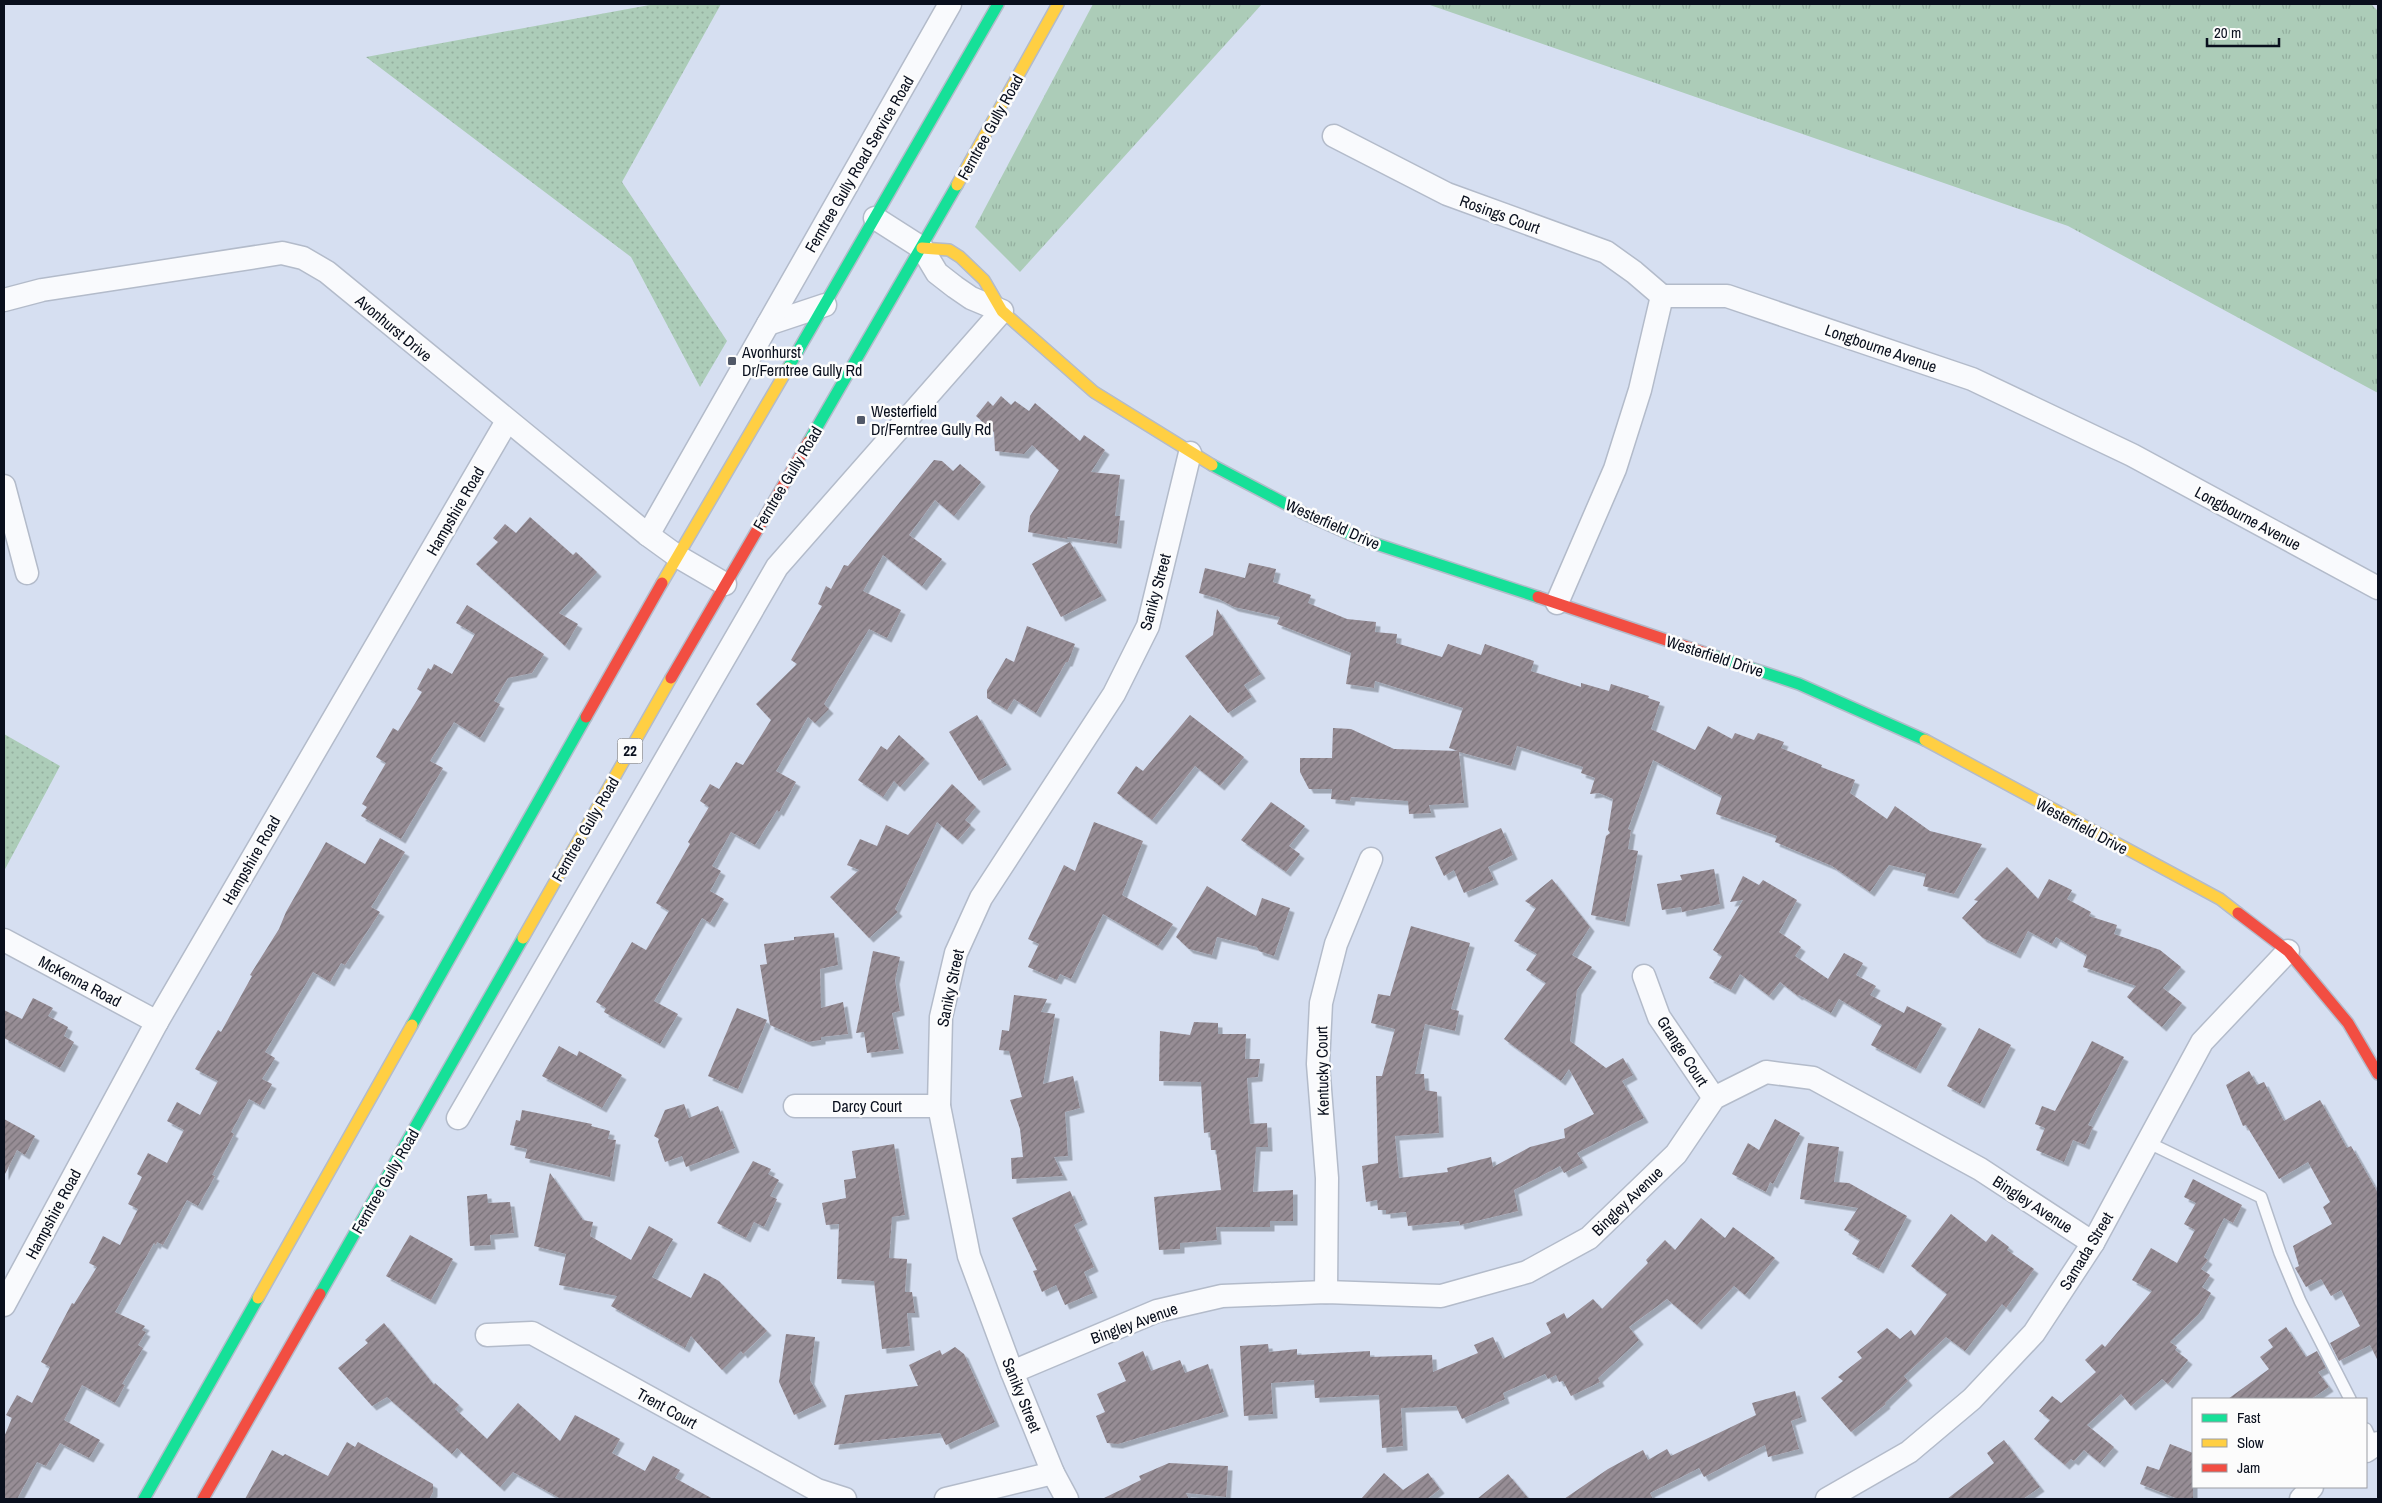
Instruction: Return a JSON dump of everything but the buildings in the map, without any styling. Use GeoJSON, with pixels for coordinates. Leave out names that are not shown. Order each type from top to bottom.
{"type":"FeatureCollection","features":[{"type":"Feature","properties":{"kind":"main road"},"geometry":{"type":"LineString","coordinates":[[144,1499],[677,556],[825,305],[998,4]]}},
{"type":"Feature","properties":{"kind":"main road","name":"Ferntree Gully Road"},"geometry":{"type":"LineString","coordinates":[[203,1499],[725,584],[922,248],[1058,4]]}},
{"type":"Feature","properties":{"kind":"main road","name":"Westerfield Drive"},"geometry":{"type":"LineString","coordinates":[[1002,311],[1094,392],[1190,453],[1305,514],[1361,539],[1799,684],[1915,735],[2105,839],[2220,899],[2288,951],[2348,1023],[2378,1074]]}},
{"type":"Feature","properties":{"kind":"street","name":"Ferntree Gully Road Service Road"},"geometry":{"type":"LineString","coordinates":[[648,535],[950,4]]}},
{"type":"Feature","properties":{"kind":"street","name":"Rosings Court"},"geometry":{"type":"LineString","coordinates":[[1334,136],[1446,194],[1606,252],[1634,272],[1662,296]]}},
{"type":"Feature","properties":{"kind":"street","name":"Westerfield Drive"},"geometry":{"type":"LineString","coordinates":[[875,218],[922,248],[937,273],[971,298],[1002,311]]}},
{"type":"Feature","properties":{"kind":"street","name":"Avonhurst Drive"},"geometry":{"type":"LineString","coordinates":[[4,300],[42,290],[282,253],[304,258],[327,272],[648,535],[677,556],[725,584]]}},
{"type":"Feature","properties":{"kind":"street"},"geometry":{"type":"LineString","coordinates":[[1556,603],[1615,468],[1640,390],[1662,296]]}},
{"type":"Feature","properties":{"kind":"street","name":"Longbourne Avenue"},"geometry":{"type":"LineString","coordinates":[[1662,296],[1727,296],[1972,379],[2132,455],[2378,588]]}},
{"type":"Feature","properties":{"kind":"street"},"geometry":{"type":"LineString","coordinates":[[768,324],[825,305]]}},
{"type":"Feature","properties":{"kind":"street"},"geometry":{"type":"LineString","coordinates":[[458,1118],[777,567],[1002,311]]}},
{"type":"Feature","properties":{"kind":"street","name":"Hampshire Road"},"geometry":{"type":"LineString","coordinates":[[4,1304],[157,1022],[508,421]]}},
{"type":"Feature","properties":{"kind":"street","name":"Saniky Street"},"geometry":{"type":"LineString","coordinates":[[1067,1499],[1054,1473],[1012,1372],[969,1256],[939,1106],[941,1017],[956,953],[981,898],[1114,694],[1148,626],[1190,453]]}},
{"type":"Feature","properties":{"kind":"street"},"geometry":{"type":"LineString","coordinates":[[4,486],[28,573]]}},
{"type":"Feature","properties":{"kind":"street","name":"Kentucky Court"},"geometry":{"type":"LineString","coordinates":[[1326,1292],[1327,1178],[1318,1064],[1321,1003],[1336,944],[1371,859]]}},
{"type":"Feature","properties":{"kind":"street","name":"McKenna Road"},"geometry":{"type":"LineString","coordinates":[[4,940],[157,1022]]}},
{"type":"Feature","properties":{"kind":"street","name":"Samada Street"},"geometry":{"type":"LineString","coordinates":[[1827,1499],[1909,1452],[1972,1399],[2034,1333],[2093,1243],[2202,1042],[2288,951]]}},
{"type":"Feature","properties":{"kind":"street","name":"Grange Court"},"geometry":{"type":"LineString","coordinates":[[1644,976],[1659,1017],[1714,1098]]}},
{"type":"Feature","properties":{"kind":"street","name":"Bingley Avenue"},"geometry":{"type":"LineString","coordinates":[[1012,1372],[1157,1311],[1222,1296],[1326,1292],[1441,1296],[1527,1272],[1589,1238],[1676,1154],[1714,1098],[1766,1072],[1813,1078],[1980,1169],[2093,1243]]}},
{"type":"Feature","properties":{"kind":"street","name":"Darcy Court"},"geometry":{"type":"LineString","coordinates":[[795,1106],[939,1106]]}},
{"type":"Feature","properties":{"kind":"street","name":"Trent Court"},"geometry":{"type":"LineString","coordinates":[[487,1335],[532,1333],[817,1490],[845,1499]]}},
{"type":"Feature","properties":{"kind":"street"},"geometry":{"type":"LineString","coordinates":[[946,1499],[1054,1473]]}},
{"type":"Feature","properties":{"kind":"street"},"geometry":{"type":"LineString","coordinates":[[2301,1499],[2311,1488]]}},
{"type":"Feature","properties":{"kind":"lane"},"geometry":{"type":"LineString","coordinates":[[2147,1142],[2261,1197],[2280,1253],[2300,1301],[2349,1398]]}},
{"type":"Feature","properties":{"kind":"green space"},"geometry":{"type":"Polygon","coordinates":[[[655,4],[721,4],[622,182],[727,341],[700,387],[631,257],[366,57],[655,4]]]}},
{"type":"Feature","properties":{"kind":"green space"},"geometry":{"type":"Polygon","coordinates":[[[1093,4],[1262,4],[1020,272],[975,227],[1093,4]]]}},
{"type":"Feature","properties":{"kind":"green space"},"geometry":{"type":"Polygon","coordinates":[[[1427,4],[2371,4],[2378,11],[2378,393],[2068,226],[1427,4]]]}},
{"type":"Feature","properties":{"kind":"green space"},"geometry":{"type":"Polygon","coordinates":[[[4,734],[60,766],[4,871],[4,734]]]}},
{"type":"Feature","properties":{"kind":"traffic: fast"},"geometry":{"type":"LineString","coordinates":[[788,368],[998,4]]}},
{"type":"Feature","properties":{"kind":"traffic: fast"},"geometry":{"type":"LineString","coordinates":[[809,441],[957,185]]}},
{"type":"Feature","properties":{"kind":"traffic: fast"},"geometry":{"type":"LineString","coordinates":[[1212,465],[1305,514],[1361,539],[1538,597]]}},
{"type":"Feature","properties":{"kind":"traffic: fast"},"geometry":{"type":"LineString","coordinates":[[1708,654],[1799,684],[1925,740]]}},
{"type":"Feature","properties":{"kind":"traffic: fast"},"geometry":{"type":"LineString","coordinates":[[412,1025],[586,717]]}},
{"type":"Feature","properties":{"kind":"traffic: fast"},"geometry":{"type":"LineString","coordinates":[[320,1294],[523,938]]}},
{"type":"Feature","properties":{"kind":"traffic: fast"},"geometry":{"type":"LineString","coordinates":[[144,1499],[258,1298]]}},
{"type":"Feature","properties":{"kind":"traffic: slow"},"geometry":{"type":"LineString","coordinates":[[957,185],[1058,4]]}},
{"type":"Feature","properties":{"kind":"traffic: slow"},"geometry":{"type":"LineString","coordinates":[[922,248],[949,250],[960,257],[984,280],[1002,311],[1094,392],[1212,465]]}},
{"type":"Feature","properties":{"kind":"traffic: slow"},"geometry":{"type":"LineString","coordinates":[[662,583],[788,368]]}},
{"type":"Feature","properties":{"kind":"traffic: slow"},"geometry":{"type":"LineString","coordinates":[[523,938],[671,678]]}},
{"type":"Feature","properties":{"kind":"traffic: slow"},"geometry":{"type":"LineString","coordinates":[[1925,740],[2220,899],[2238,913]]}},
{"type":"Feature","properties":{"kind":"traffic: slow"},"geometry":{"type":"LineString","coordinates":[[258,1298],[412,1025]]}},
{"type":"Feature","properties":{"kind":"traffic: jam"},"geometry":{"type":"LineString","coordinates":[[671,678],[809,441]]}},
{"type":"Feature","properties":{"kind":"traffic: jam"},"geometry":{"type":"LineString","coordinates":[[586,717],[662,583]]}},
{"type":"Feature","properties":{"kind":"traffic: jam"},"geometry":{"type":"LineString","coordinates":[[1538,597],[1708,654]]}},
{"type":"Feature","properties":{"kind":"traffic: jam"},"geometry":{"type":"LineString","coordinates":[[2238,913],[2288,951],[2348,1023],[2378,1074]]}},
{"type":"Feature","properties":{"kind":"traffic: jam"},"geometry":{"type":"LineString","coordinates":[[203,1499],[320,1294]]}},
{"type":"Feature","properties":{"kind":"place","name":"Avonhurst Dr/Ferntree Gully Rd"},"geometry":{"type":"Point","coordinates":[732,361]}},
{"type":"Feature","properties":{"kind":"place","name":"Westerfield Dr/Ferntree Gully Rd"},"geometry":{"type":"Point","coordinates":[861,420]}}]}
